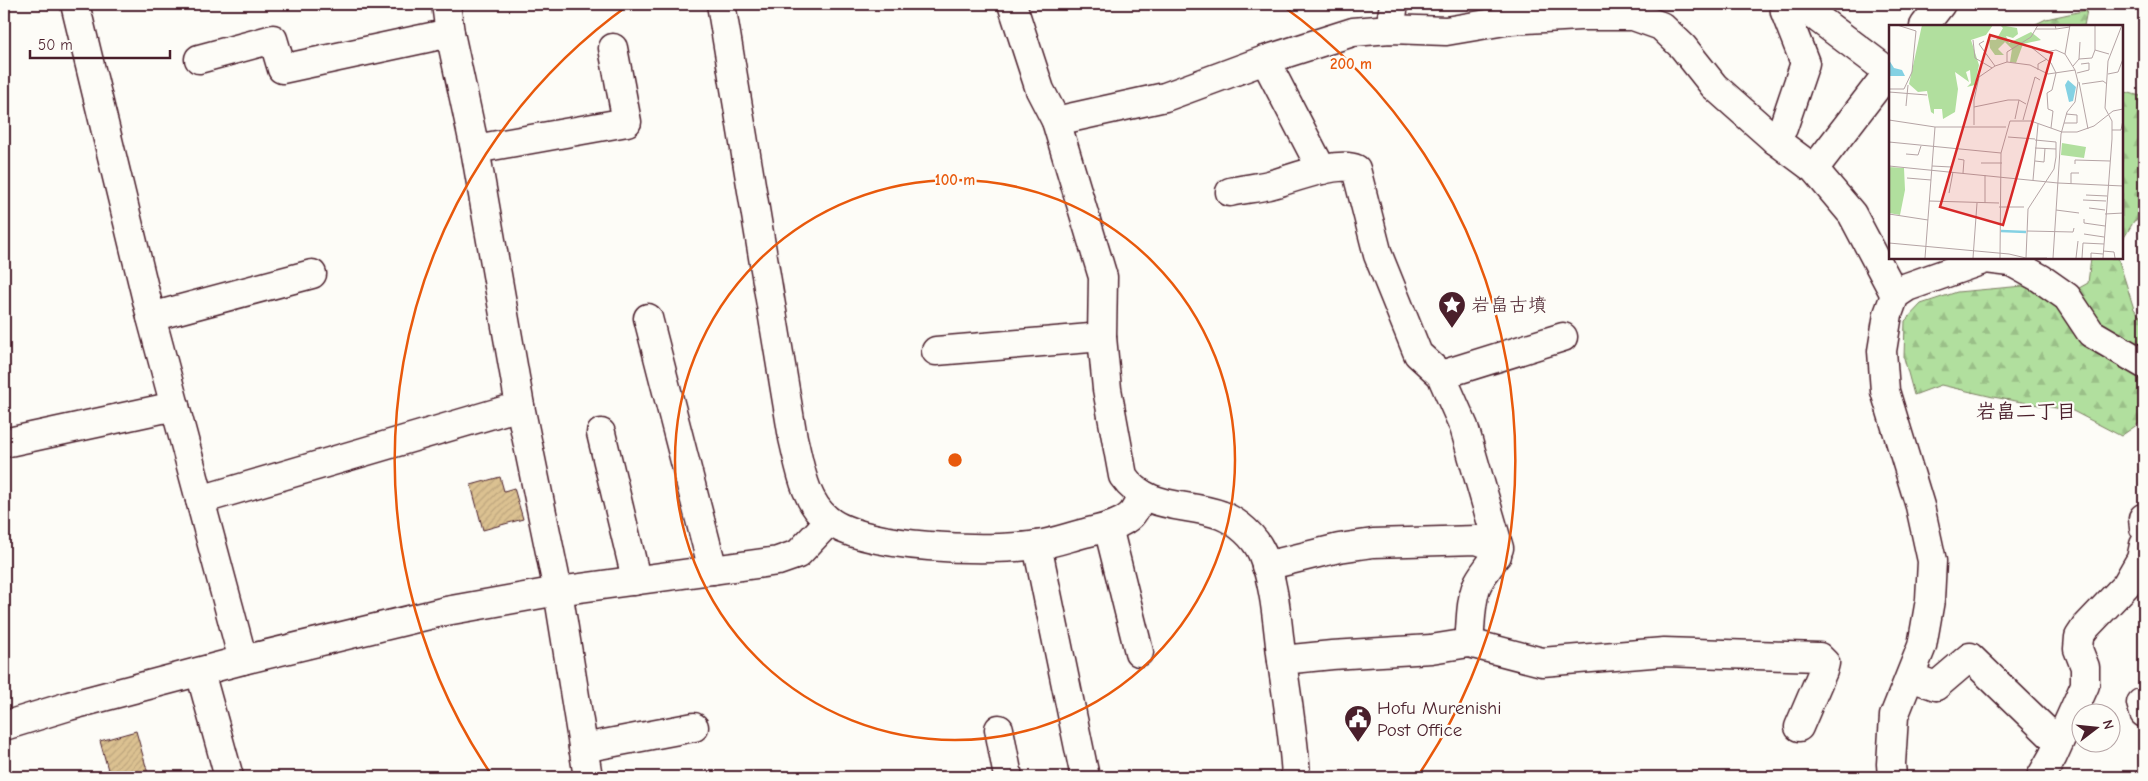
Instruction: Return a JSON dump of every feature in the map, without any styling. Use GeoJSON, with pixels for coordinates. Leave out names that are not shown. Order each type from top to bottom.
{"type":"FeatureCollection","features":[{"type":"Feature","properties":{"kind":"street"},"geometry":{"type":"LineString","coordinates":[[75,4],[150,318],[243,660]]}},
{"type":"Feature","properties":{"kind":"street"},"geometry":{"type":"LineString","coordinates":[[446,4],[450,32],[475,149],[520,406],[558,591],[588,777]]}},
{"type":"Feature","properties":{"kind":"street"},"geometry":{"type":"LineString","coordinates":[[721,4],[793,438],[802,475],[809,495],[818,511],[829,521],[848,531],[871,538],[960,549],[1037,545],[1108,527],[1131,515],[1143,495]]}},
{"type":"Feature","properties":{"kind":"street"},"geometry":{"type":"LineString","coordinates":[[1012,4],[1040,90],[1056,121],[1103,277],[1102,337],[1107,389],[1123,476],[1131,487],[1143,495],[1162,503],[1206,510],[1238,524],[1252,537],[1261,552],[1272,585],[1296,777]]}},
{"type":"Feature","properties":{"kind":"street"},"geometry":{"type":"LineString","coordinates":[[1775,140],[1783,128],[1805,63],[1784,12],[1784,4]]}},
{"type":"Feature","properties":{"kind":"street"},"geometry":{"type":"LineString","coordinates":[[1799,4],[1889,70]]}},
{"type":"Feature","properties":{"kind":"street"},"geometry":{"type":"LineString","coordinates":[[1925,25],[1941,4]]}},
{"type":"Feature","properties":{"kind":"street"},"geometry":{"type":"LineString","coordinates":[[1056,121],[1165,97],[1265,60],[1353,32],[1392,16],[1446,32],[1511,20],[1580,16],[1633,16],[1661,26],[1683,47],[1714,86],[1775,140],[1814,170],[1852,214],[1895,295]]}},
{"type":"Feature","properties":{"kind":"street"},"geometry":{"type":"LineString","coordinates":[[199,59],[273,39],[282,69],[450,32]]}},
{"type":"Feature","properties":{"kind":"street"},"geometry":{"type":"LineString","coordinates":[[475,149],[627,122],[613,48]]}},
{"type":"Feature","properties":{"kind":"street"},"geometry":{"type":"LineString","coordinates":[[1265,60],[1322,170]]}},
{"type":"Feature","properties":{"kind":"street"},"geometry":{"type":"LineString","coordinates":[[1814,170],[1889,72]]}},
{"type":"Feature","properties":{"kind":"street"},"geometry":{"type":"LineString","coordinates":[[1230,192],[1268,185],[1322,170],[1349,166],[1356,169],[1378,255],[1418,354],[1441,376],[1464,427],[1499,548],[1497,555],[1477,584],[1469,643]]}},
{"type":"Feature","properties":{"kind":"street"},"geometry":{"type":"LineString","coordinates":[[1892,777],[1894,716],[1922,646],[1930,600],[1932,561],[1920,506],[1885,391],[1882,351],[1888,314],[1895,295],[1907,287],[1986,259],[2012,262],[2040,278],[2067,297],[2091,333],[2144,364]]}},
{"type":"Feature","properties":{"kind":"street"},"geometry":{"type":"LineString","coordinates":[[150,318],[312,274]]}},
{"type":"Feature","properties":{"kind":"street"},"geometry":{"type":"LineString","coordinates":[[648,318],[714,570]]}},
{"type":"Feature","properties":{"kind":"street"},"geometry":{"type":"LineString","coordinates":[[936,351],[1102,337]]}},
{"type":"Feature","properties":{"kind":"street"},"geometry":{"type":"LineString","coordinates":[[1441,376],[1563,338]]}},
{"type":"Feature","properties":{"kind":"street"},"geometry":{"type":"LineString","coordinates":[[4,443],[175,406]]}},
{"type":"Feature","properties":{"kind":"street"},"geometry":{"type":"LineString","coordinates":[[200,500],[520,406]]}},
{"type":"Feature","properties":{"kind":"street"},"geometry":{"type":"LineString","coordinates":[[600,433],[633,566],[634,581]]}},
{"type":"Feature","properties":{"kind":"street"},"geometry":{"type":"LineString","coordinates":[[4,726],[243,660],[446,611],[558,591],[778,561],[798,554],[829,521]]}},
{"type":"Feature","properties":{"kind":"street"},"geometry":{"type":"LineString","coordinates":[[1108,527],[1139,652]]}},
{"type":"Feature","properties":{"kind":"street"},"geometry":{"type":"LineString","coordinates":[[1266,566],[1339,548],[1373,544],[1477,540],[1488,544],[1497,555]]}},
{"type":"Feature","properties":{"kind":"street"},"geometry":{"type":"LineString","coordinates":[[1037,545],[1084,777]]}},
{"type":"Feature","properties":{"kind":"street"},"geometry":{"type":"LineString","coordinates":[[2041,777],[2053,756],[2085,685],[2085,667],[2078,649],[2079,637],[2084,628],[2126,585],[2141,559],[2144,545]]}},
{"type":"Feature","properties":{"kind":"street"},"geometry":{"type":"LineString","coordinates":[[1282,660],[1431,649],[1469,643],[1542,662],[1664,652],[1819,657],[1824,663],[1823,672],[1799,727]]}},
{"type":"Feature","properties":{"kind":"street"},"geometry":{"type":"LineString","coordinates":[[1910,677],[1936,686],[1970,657],[2058,742]]}},
{"type":"Feature","properties":{"kind":"street"},"geometry":{"type":"LineString","coordinates":[[200,672],[229,777]]}},
{"type":"Feature","properties":{"kind":"street"},"geometry":{"type":"LineString","coordinates":[[583,748],[694,727]]}},
{"type":"Feature","properties":{"kind":"street"},"geometry":{"type":"LineString","coordinates":[[998,729],[1008,777]]}},
{"type":"Feature","properties":{"kind":"green space"},"geometry":{"type":"Polygon","coordinates":[[[2087,10],[2084,25],[2034,25],[2046,19],[2087,10]]]}},
{"type":"Feature","properties":{"kind":"green space"},"geometry":{"type":"Polygon","coordinates":[[[2123,91],[2144,97],[2144,216],[2134,221],[2123,239],[2123,91]]]}},
{"type":"Feature","properties":{"kind":"green space"},"geometry":{"type":"Polygon","coordinates":[[[2091,259],[2118,259],[2134,309],[2144,321],[2144,420],[2121,436],[2073,411],[1993,397],[1941,385],[1914,395],[1904,358],[1905,321],[1921,304],[1957,292],[2023,286],[2056,301],[2088,283],[2091,259]]]}},
{"type":"Feature","properties":{"kind":"building"},"geometry":{"type":"Polygon","coordinates":[[[500,477],[504,491],[514,488],[523,519],[483,530],[471,485],[500,477]]]}},
{"type":"Feature","properties":{"kind":"building"},"geometry":{"type":"Polygon","coordinates":[[[136,731],[149,777],[110,777],[100,741],[136,731]]]}},
{"type":"Feature","properties":{"kind":"place","name":"岩畠古墳"},"geometry":{"type":"Point","coordinates":[1452,329]}},
{"type":"Feature","properties":{"kind":"place","name":"Hofu Murenishi Post Office"},"geometry":{"type":"Point","coordinates":[1358,743]}},
{"type":"Feature","properties":{"kind":"district","name":"岩畠二丁目"},"geometry":{"type":"Point","coordinates":[2026,411]}}]}
